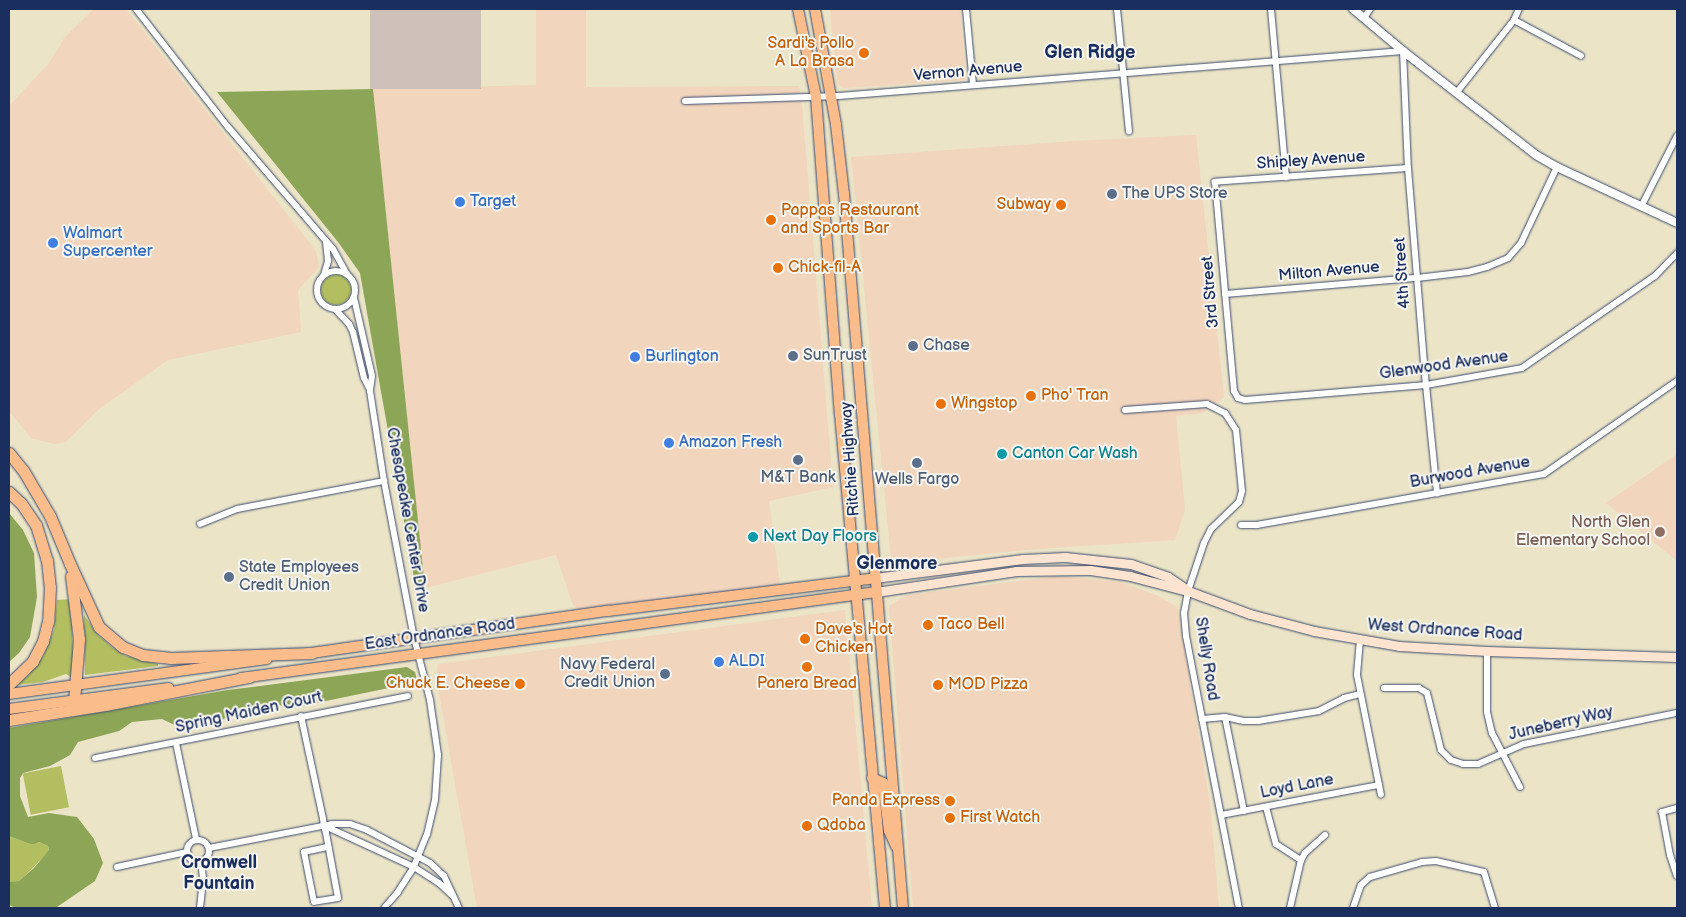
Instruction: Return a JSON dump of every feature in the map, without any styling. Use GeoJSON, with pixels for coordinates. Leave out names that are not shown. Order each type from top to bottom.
{"type":"FeatureCollection","features":[{"type":"Feature","properties":{"kind":"highway"},"geometry":{"type":"LineString","coordinates":[[9,453],[23,470],[50,516],[99,627],[123,647],[143,655],[171,658],[312,653]]}},
{"type":"Feature","properties":{"kind":"highway"},"geometry":{"type":"LineString","coordinates":[[9,492],[21,503],[36,524],[47,560],[50,587],[48,621],[43,641],[32,661],[9,684]]}},
{"type":"Feature","properties":{"kind":"highway"},"geometry":{"type":"LineString","coordinates":[[70,564],[79,639],[77,685],[74,700]]}},
{"type":"Feature","properties":{"kind":"highway"},"geometry":{"type":"LineString","coordinates":[[9,720],[105,705],[249,677]]}},
{"type":"Feature","properties":{"kind":"main road","name":"Ritchie Highway"},"geometry":{"type":"LineString","coordinates":[[798,9],[816,97],[856,596],[885,908]]}},
{"type":"Feature","properties":{"kind":"main road","name":"Ritchie Highway"},"geometry":{"type":"LineString","coordinates":[[815,9],[831,96],[844,194],[856,318],[876,592],[903,908]]}},
{"type":"Feature","properties":{"kind":"main road","name":"West Ordnance Road"},"geometry":{"type":"LineString","coordinates":[[875,578],[1023,560],[1064,557],[1131,564],[1168,577],[1188,591]]}},
{"type":"Feature","properties":{"kind":"main road","name":"West Ordnance Road"},"geometry":{"type":"LineString","coordinates":[[876,592],[1016,572],[1054,569],[1090,570],[1130,576],[1188,591],[1284,624],[1399,646],[1487,651],[1677,656]]}},
{"type":"Feature","properties":{"kind":"main road","name":"East Ordnance Road"},"geometry":{"type":"LineString","coordinates":[[9,694],[414,638],[875,578]]}},
{"type":"Feature","properties":{"kind":"main road","name":"East Ordnance Road"},"geometry":{"type":"LineString","coordinates":[[9,710],[876,592]]}},
{"type":"Feature","properties":{"kind":"main road"},"geometry":{"type":"LineString","coordinates":[[872,778],[882,784],[889,831],[899,852]]}},
{"type":"Feature","properties":{"kind":"main road"},"geometry":{"type":"LineString","coordinates":[[879,908],[884,893]]}},
{"type":"Feature","properties":{"kind":"street"},"geometry":{"type":"LineString","coordinates":[[136,9],[228,127],[333,249],[355,286],[354,298],[372,376],[370,391]]}},
{"type":"Feature","properties":{"kind":"street"},"geometry":{"type":"LineString","coordinates":[[966,9],[973,85]]}},
{"type":"Feature","properties":{"kind":"street"},"geometry":{"type":"LineString","coordinates":[[1117,9],[1129,131]]}},
{"type":"Feature","properties":{"kind":"street"},"geometry":{"type":"LineString","coordinates":[[1271,9],[1286,176]]}},
{"type":"Feature","properties":{"kind":"street"},"geometry":{"type":"LineString","coordinates":[[1353,9],[1515,140],[1556,167],[1677,224]]}},
{"type":"Feature","properties":{"kind":"street"},"geometry":{"type":"LineString","coordinates":[[1364,18],[1370,9]]}},
{"type":"Feature","properties":{"kind":"street"},"geometry":{"type":"LineString","coordinates":[[1456,92],[1514,20],[1519,9]]}},
{"type":"Feature","properties":{"kind":"street"},"geometry":{"type":"LineString","coordinates":[[1514,20],[1581,56]]}},
{"type":"Feature","properties":{"kind":"street","name":"Vernon Avenue"},"geometry":{"type":"LineString","coordinates":[[685,102],[831,96],[1403,51]]}},
{"type":"Feature","properties":{"kind":"street","name":"4th Street"},"geometry":{"type":"LineString","coordinates":[[1403,51],[1408,168],[1437,493]]}},
{"type":"Feature","properties":{"kind":"street"},"geometry":{"type":"LineString","coordinates":[[1641,207],[1677,136]]}},
{"type":"Feature","properties":{"kind":"street","name":"Milton Avenue"},"geometry":{"type":"LineString","coordinates":[[1225,294],[1468,272],[1508,258],[1520,243],[1556,167]]}},
{"type":"Feature","properties":{"kind":"street","name":"Shipley Avenue"},"geometry":{"type":"LineString","coordinates":[[1215,182],[1408,168]]}},
{"type":"Feature","properties":{"kind":"street","name":"3rd Street"},"geometry":{"type":"LineString","coordinates":[[1215,182],[1234,391],[1238,398]]}},
{"type":"Feature","properties":{"kind":"street"},"geometry":{"type":"LineString","coordinates":[[326,242],[328,261],[324,275],[317,288],[318,298],[326,307],[335,309],[346,306],[354,298]]}},
{"type":"Feature","properties":{"kind":"street","name":"Glenwood Avenue"},"geometry":{"type":"LineString","coordinates":[[1238,398],[1245,400],[1426,386],[1522,368],[1655,276],[1677,253]]}},
{"type":"Feature","properties":{"kind":"street"},"geometry":{"type":"LineString","coordinates":[[324,275],[338,271],[347,274]]}},
{"type":"Feature","properties":{"kind":"street"},"geometry":{"type":"LineString","coordinates":[[335,309],[349,324],[353,332],[364,378],[370,391]]}},
{"type":"Feature","properties":{"kind":"street","name":"Burwood Avenue"},"geometry":{"type":"LineString","coordinates":[[1241,525],[1257,525],[1544,474],[1677,380]]}},
{"type":"Feature","properties":{"kind":"street","name":"Chesapeake Center Drive"},"geometry":{"type":"LineString","coordinates":[[370,391],[384,481],[414,638],[420,653],[435,732],[438,778],[433,816],[414,867],[398,892],[384,908]]}},
{"type":"Feature","properties":{"kind":"street","name":"Shelly Road"},"geometry":{"type":"LineString","coordinates":[[1125,410],[1207,404],[1225,413],[1236,430],[1242,491],[1239,502],[1211,529],[1188,591],[1184,624],[1239,908]]}},
{"type":"Feature","properties":{"kind":"street"},"geometry":{"type":"LineString","coordinates":[[200,524],[237,509],[384,481]]}},
{"type":"Feature","properties":{"kind":"street"},"geometry":{"type":"LineString","coordinates":[[1360,640],[1357,663],[1360,694],[1381,795]]}},
{"type":"Feature","properties":{"kind":"street"},"geometry":{"type":"LineString","coordinates":[[1487,651],[1487,712],[1492,733],[1520,787]]}},
{"type":"Feature","properties":{"kind":"street","name":"Juneberry Way"},"geometry":{"type":"LineString","coordinates":[[1384,688],[1419,688],[1427,693],[1441,750],[1451,760],[1463,764],[1478,764],[1501,752],[1524,744],[1677,712]]}},
{"type":"Feature","properties":{"kind":"street"},"geometry":{"type":"LineString","coordinates":[[1202,719],[1225,717],[1244,721],[1258,721],[1319,711],[1344,698],[1360,694]]}},
{"type":"Feature","properties":{"kind":"street","name":"Spring Maiden Court"},"geometry":{"type":"LineString","coordinates":[[95,758],[408,696]]}},
{"type":"Feature","properties":{"kind":"street"},"geometry":{"type":"LineString","coordinates":[[301,716],[324,826],[338,898],[314,902],[304,852],[328,847]]}},
{"type":"Feature","properties":{"kind":"street"},"geometry":{"type":"LineString","coordinates":[[1225,717],[1244,811]]}},
{"type":"Feature","properties":{"kind":"street"},"geometry":{"type":"LineString","coordinates":[[176,743],[196,839]]}},
{"type":"Feature","properties":{"kind":"street","name":"Loyd Lane"},"geometry":{"type":"LineString","coordinates":[[1221,815],[1379,785]]}},
{"type":"Feature","properties":{"kind":"street"},"geometry":{"type":"LineString","coordinates":[[1266,807],[1276,844],[1301,860]]}},
{"type":"Feature","properties":{"kind":"street"},"geometry":{"type":"LineString","coordinates":[[1677,808],[1662,812],[1670,855],[1677,876]]}},
{"type":"Feature","properties":{"kind":"street"},"geometry":{"type":"LineString","coordinates":[[209,848],[324,826],[350,824],[368,830],[430,863],[444,876],[459,908]]}},
{"type":"Feature","properties":{"kind":"street"},"geometry":{"type":"LineString","coordinates":[[324,826],[414,867],[440,883],[454,897]]}},
{"type":"Feature","properties":{"kind":"street"},"geometry":{"type":"LineString","coordinates":[[1290,908],[1301,860],[1305,852],[1324,834]]}},
{"type":"Feature","properties":{"kind":"street"},"geometry":{"type":"LineString","coordinates":[[196,839],[206,842],[209,848],[207,858],[201,862],[193,861],[186,852],[190,842],[196,839]]}},
{"type":"Feature","properties":{"kind":"street"},"geometry":{"type":"LineString","coordinates":[[117,866],[186,852]]}},
{"type":"Feature","properties":{"kind":"street"},"geometry":{"type":"LineString","coordinates":[[1353,908],[1361,885],[1370,877],[1422,862],[1436,861],[1484,872],[1495,908]]}},
{"type":"Feature","properties":{"kind":"street"},"geometry":{"type":"LineString","coordinates":[[200,908],[203,878],[201,862]]}},
{"type":"Feature","properties":{"kind":"shaded area"},"geometry":{"type":"Polygon","coordinates":[[[94,9],[126,9],[316,251],[319,267],[298,290],[301,332],[168,360],[99,409],[66,442],[55,444],[31,438],[9,411],[9,106],[49,63],[65,37],[94,9]]]}},
{"type":"Feature","properties":{"kind":"shaded area"},"geometry":{"type":"Polygon","coordinates":[[[370,9],[481,9],[481,89],[370,89],[370,9]]]}},
{"type":"Feature","properties":{"kind":"shaded area"},"geometry":{"type":"Polygon","coordinates":[[[536,9],[586,9],[586,87],[799,86],[833,487],[769,501],[780,585],[579,611],[573,605],[556,555],[425,588],[373,89],[536,85],[536,9]]]}},
{"type":"Feature","properties":{"kind":"shaded area"},"geometry":{"type":"Polygon","coordinates":[[[830,9],[960,9],[966,80],[844,88],[837,81],[830,9]]]}},
{"type":"Feature","properties":{"kind":"shaded area"},"geometry":{"type":"Polygon","coordinates":[[[1196,135],[1224,397],[1203,413],[1176,416],[1185,510],[1175,540],[1025,550],[907,562],[891,558],[851,157],[1075,141],[1196,135]]]}},
{"type":"Feature","properties":{"kind":"shaded area","name":"North Glen Elementary School"},"geometry":{"type":"Polygon","coordinates":[[[1677,454],[1677,561],[1606,503],[1677,454]]]}},
{"type":"Feature","properties":{"kind":"shaded area"},"geometry":{"type":"Polygon","coordinates":[[[1057,576],[1120,582],[1158,596],[1177,607],[1210,803],[1219,908],[913,908],[889,606],[907,595],[1057,576]]]}},
{"type":"Feature","properties":{"kind":"shaded area"},"geometry":{"type":"Polygon","coordinates":[[[845,610],[872,908],[477,908],[436,676],[438,664],[845,610]]]}},
{"type":"Feature","properties":{"kind":"green space"},"geometry":{"type":"Polygon","coordinates":[[[373,89],[425,588],[416,589],[360,273],[338,242],[217,92],[373,89]]]}},
{"type":"Feature","properties":{"kind":"green space"},"geometry":{"type":"Polygon","coordinates":[[[336,275],[347,279],[351,290],[347,301],[336,305],[325,301],[321,290],[325,279],[336,275]]]}},
{"type":"Feature","properties":{"kind":"green space"},"geometry":{"type":"Polygon","coordinates":[[[9,513],[23,530],[34,553],[37,597],[30,637],[19,653],[9,662],[9,513]]]}},
{"type":"Feature","properties":{"kind":"green space"},"geometry":{"type":"Polygon","coordinates":[[[71,599],[74,679],[66,674],[43,682],[16,685],[28,676],[43,657],[54,630],[57,600],[71,599]]]}},
{"type":"Feature","properties":{"kind":"green space"},"geometry":{"type":"Polygon","coordinates":[[[84,615],[98,635],[112,647],[126,656],[158,664],[158,666],[85,675],[84,615]]]}},
{"type":"Feature","properties":{"kind":"green space"},"geometry":{"type":"Polygon","coordinates":[[[407,667],[415,672],[419,689],[413,683],[287,709],[280,705],[240,708],[230,712],[226,718],[213,724],[183,729],[162,719],[132,722],[119,731],[78,742],[70,755],[50,766],[23,773],[20,778],[20,796],[28,817],[49,813],[77,817],[94,839],[103,863],[95,881],[57,907],[16,908],[9,905],[9,882],[19,881],[34,868],[49,850],[48,846],[39,842],[30,844],[9,836],[9,728],[228,690],[407,667]]]}},
{"type":"Feature","properties":{"kind":"green space"},"geometry":{"type":"Polygon","coordinates":[[[61,766],[69,807],[31,815],[23,773],[61,766]]]}},
{"type":"Feature","properties":{"kind":"green space"},"geometry":{"type":"Polygon","coordinates":[[[9,836],[30,844],[39,842],[48,846],[49,851],[19,881],[9,882],[9,836]]]}},
{"type":"Feature","properties":{"kind":"place","name":"Sardi's Pollo A La Brasa"},"geometry":{"type":"Point","coordinates":[864,53]}},
{"type":"Feature","properties":{"kind":"place","name":"The UPS Store"},"geometry":{"type":"Point","coordinates":[1112,194]}},
{"type":"Feature","properties":{"kind":"place","name":"Target"},"geometry":{"type":"Point","coordinates":[460,202]}},
{"type":"Feature","properties":{"kind":"place","name":"Subway"},"geometry":{"type":"Point","coordinates":[1061,205]}},
{"type":"Feature","properties":{"kind":"place","name":"Pappas Restaurant and Sports Bar"},"geometry":{"type":"Point","coordinates":[771,220]}},
{"type":"Feature","properties":{"kind":"place","name":"Walmart Supercenter"},"geometry":{"type":"Point","coordinates":[53,243]}},
{"type":"Feature","properties":{"kind":"place","name":"Chick-fil-A"},"geometry":{"type":"Point","coordinates":[778,268]}},
{"type":"Feature","properties":{"kind":"place","name":"Chase"},"geometry":{"type":"Point","coordinates":[913,346]}},
{"type":"Feature","properties":{"kind":"place","name":"SunTrust"},"geometry":{"type":"Point","coordinates":[793,356]}},
{"type":"Feature","properties":{"kind":"place","name":"Burlington"},"geometry":{"type":"Point","coordinates":[635,357]}},
{"type":"Feature","properties":{"kind":"place","name":"Pho' Tran"},"geometry":{"type":"Point","coordinates":[1031,396]}},
{"type":"Feature","properties":{"kind":"place","name":"Wingstop"},"geometry":{"type":"Point","coordinates":[941,404]}},
{"type":"Feature","properties":{"kind":"place","name":"Amazon Fresh"},"geometry":{"type":"Point","coordinates":[669,443]}},
{"type":"Feature","properties":{"kind":"place","name":"Canton Car Wash"},"geometry":{"type":"Point","coordinates":[1002,454]}},
{"type":"Feature","properties":{"kind":"place","name":"M&T Bank"},"geometry":{"type":"Point","coordinates":[798,460]}},
{"type":"Feature","properties":{"kind":"place","name":"Wells Fargo"},"geometry":{"type":"Point","coordinates":[917,463]}},
{"type":"Feature","properties":{"kind":"place","name":"North Glen Elementary School"},"geometry":{"type":"Point","coordinates":[1660,532]}},
{"type":"Feature","properties":{"kind":"place","name":"Next Day Floors"},"geometry":{"type":"Point","coordinates":[753,537]}},
{"type":"Feature","properties":{"kind":"place","name":"State Employees Credit Union"},"geometry":{"type":"Point","coordinates":[229,577]}},
{"type":"Feature","properties":{"kind":"place","name":"Taco Bell"},"geometry":{"type":"Point","coordinates":[928,625]}},
{"type":"Feature","properties":{"kind":"place","name":"Dave's Hot Chicken"},"geometry":{"type":"Point","coordinates":[805,639]}},
{"type":"Feature","properties":{"kind":"place","name":"ALDI"},"geometry":{"type":"Point","coordinates":[719,662]}},
{"type":"Feature","properties":{"kind":"place","name":"Panera Bread"},"geometry":{"type":"Point","coordinates":[807,667]}},
{"type":"Feature","properties":{"kind":"place","name":"Navy Federal Credit Union"},"geometry":{"type":"Point","coordinates":[665,674]}},
{"type":"Feature","properties":{"kind":"place","name":"Chuck E. Cheese"},"geometry":{"type":"Point","coordinates":[520,684]}},
{"type":"Feature","properties":{"kind":"place","name":"MOD Pizza"},"geometry":{"type":"Point","coordinates":[938,685]}},
{"type":"Feature","properties":{"kind":"place","name":"Panda Express"},"geometry":{"type":"Point","coordinates":[950,801]}},
{"type":"Feature","properties":{"kind":"place","name":"First Watch"},"geometry":{"type":"Point","coordinates":[950,818]}},
{"type":"Feature","properties":{"kind":"place","name":"Qdoba"},"geometry":{"type":"Point","coordinates":[807,826]}},
{"type":"Feature","properties":{"kind":"district","name":"Glen Ridge"},"geometry":{"type":"Point","coordinates":[1090,53]}},
{"type":"Feature","properties":{"kind":"district","name":"Glenmore"},"geometry":{"type":"Point","coordinates":[897,564]}},
{"type":"Feature","properties":{"kind":"district","name":"Cromwell Fountain"},"geometry":{"type":"Point","coordinates":[219,874]}}]}
